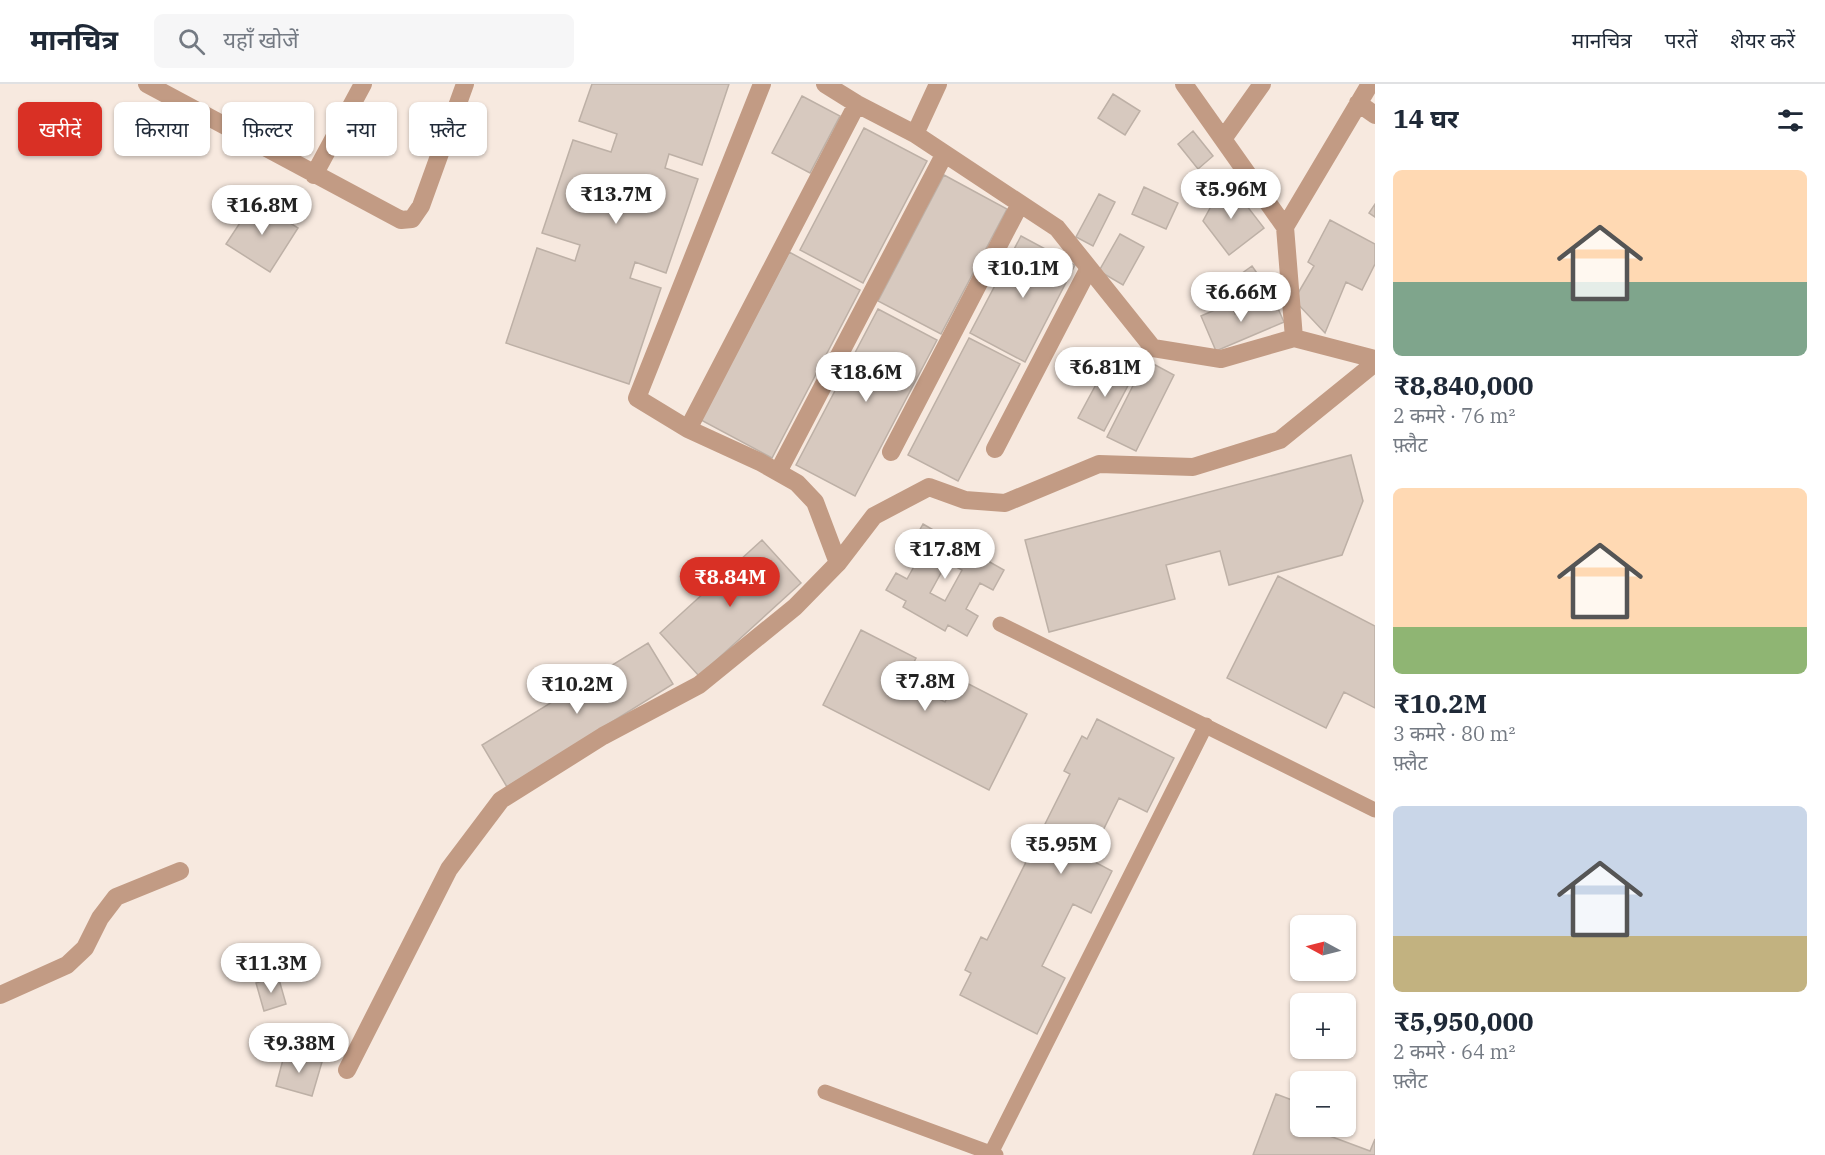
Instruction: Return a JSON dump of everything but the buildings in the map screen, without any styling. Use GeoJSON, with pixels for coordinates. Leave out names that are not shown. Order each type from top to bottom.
{"type":"FeatureCollection","features":[{"type":"Feature","properties":{"kind":"street"},"geometry":{"type":"LineString","coordinates":[[314,175],[363,84]]}},
{"type":"Feature","properties":{"kind":"street"},"geometry":{"type":"LineString","coordinates":[[150,85],[389,216],[401,220],[412,219],[421,206],[465,84]]}},
{"type":"Feature","properties":{"kind":"street"},"geometry":{"type":"LineString","coordinates":[[762,84],[637,398],[688,429],[797,483],[815,502],[838,563]]}},
{"type":"Feature","properties":{"kind":"street"},"geometry":{"type":"LineString","coordinates":[[825,84],[857,104],[915,134],[1057,228],[1153,348],[1221,359],[1294,338],[1375,361]]}},
{"type":"Feature","properties":{"kind":"street"},"geometry":{"type":"LineString","coordinates":[[915,134],[938,84]]}},
{"type":"Feature","properties":{"kind":"street"},"geometry":{"type":"LineString","coordinates":[[1184,84],[1285,227],[1294,338]]}},
{"type":"Feature","properties":{"kind":"street"},"geometry":{"type":"LineString","coordinates":[[1223,139],[1263,84]]}},
{"type":"Feature","properties":{"kind":"street"},"geometry":{"type":"LineString","coordinates":[[1285,227],[1370,84]]}},
{"type":"Feature","properties":{"kind":"street"},"geometry":{"type":"LineString","coordinates":[[1358,103],[1375,115]]}},
{"type":"Feature","properties":{"kind":"street"},"geometry":{"type":"LineString","coordinates":[[688,429],[857,104]]}},
{"type":"Feature","properties":{"kind":"street"},"geometry":{"type":"LineString","coordinates":[[778,472],[944,155]]}},
{"type":"Feature","properties":{"kind":"street"},"geometry":{"type":"LineString","coordinates":[[891,452],[1020,204]]}},
{"type":"Feature","properties":{"kind":"street"},"geometry":{"type":"LineString","coordinates":[[995,449],[1089,268]]}},
{"type":"Feature","properties":{"kind":"street"},"geometry":{"type":"LineString","coordinates":[[347,1070],[449,869],[501,800],[603,736],[699,685],[795,607],[838,563],[874,516],[929,487],[965,501],[1005,503],[1099,464],[1192,467],[1280,440],[1375,361]]}},
{"type":"Feature","properties":{"kind":"street"},"geometry":{"type":"LineString","coordinates":[[0,995],[67,965],[85,948],[100,918],[116,897],[180,871]]}},
{"type":"Feature","properties":{"kind":"lane"},"geometry":{"type":"LineString","coordinates":[[1000,624],[1375,810]]}},
{"type":"Feature","properties":{"kind":"lane"},"geometry":{"type":"LineString","coordinates":[[825,1092],[992,1154],[1206,725]]}}]}
